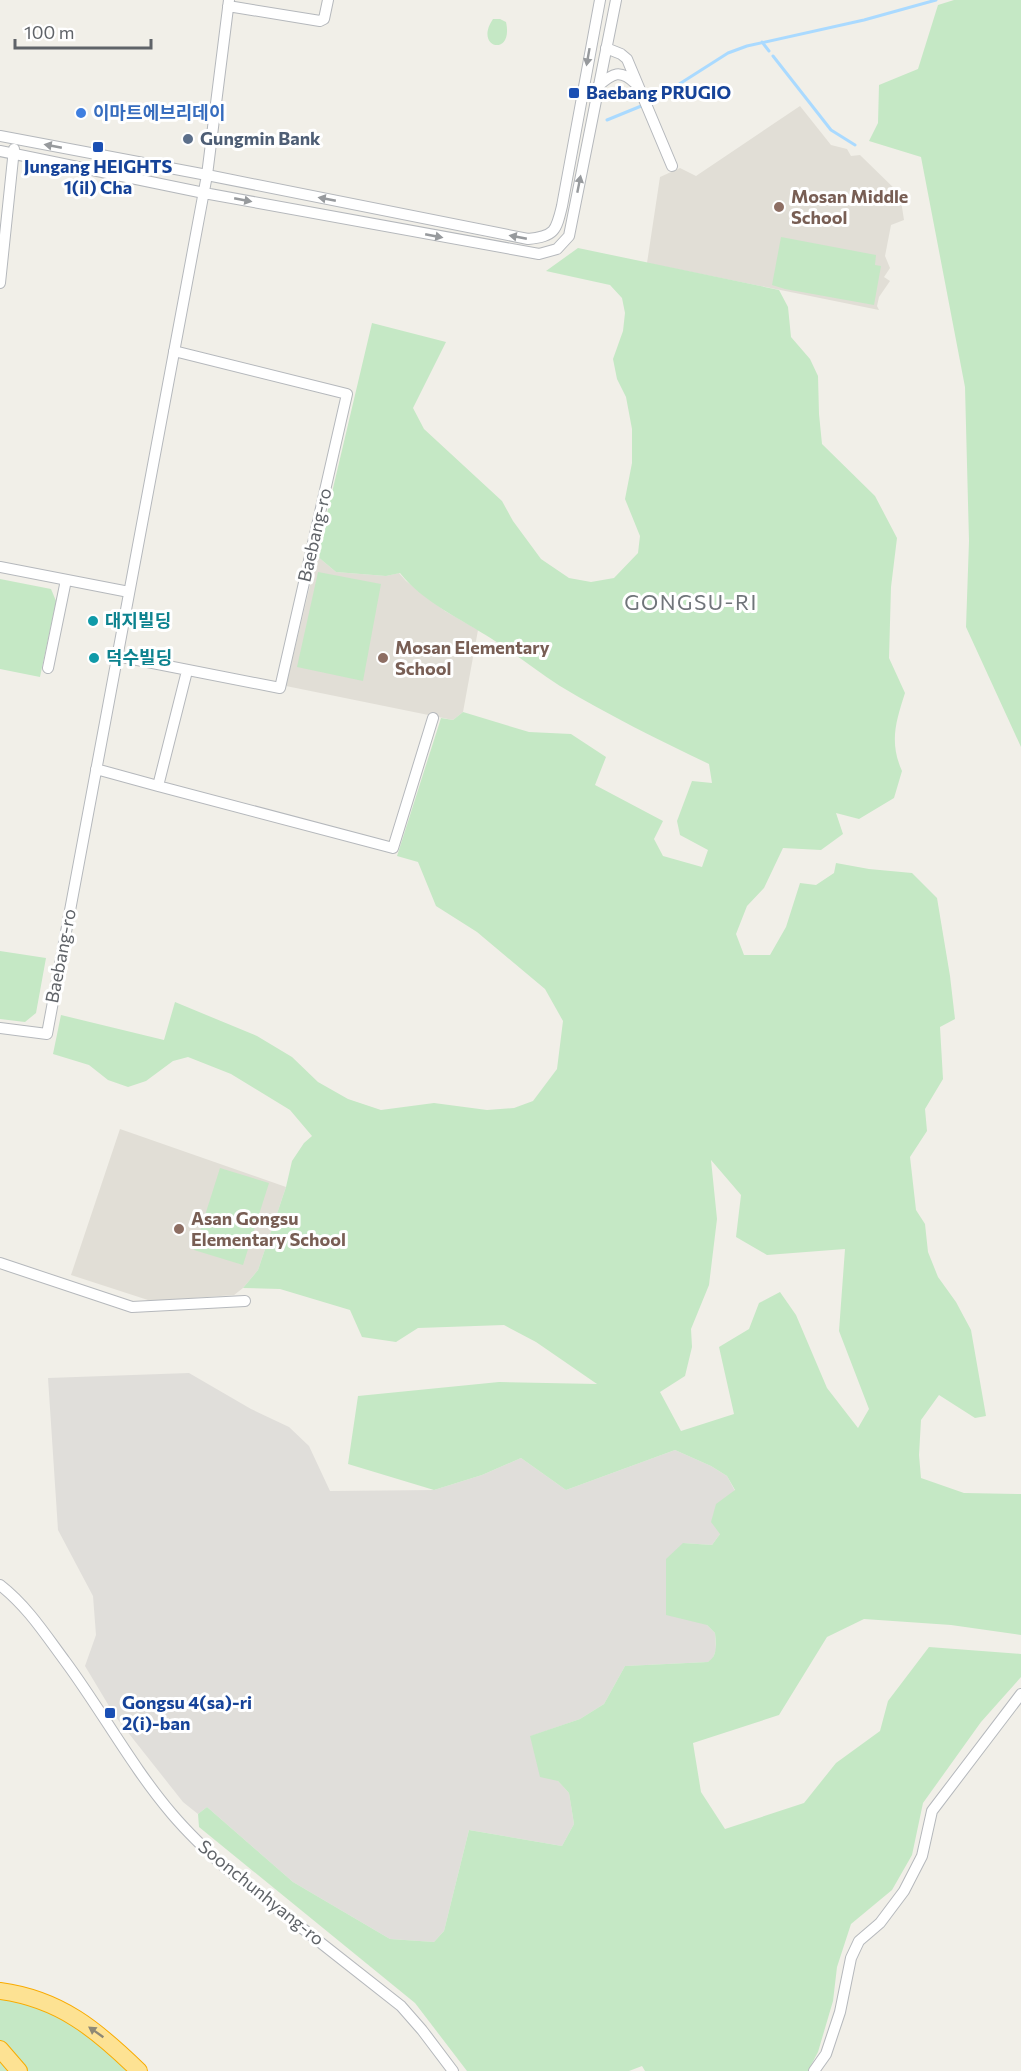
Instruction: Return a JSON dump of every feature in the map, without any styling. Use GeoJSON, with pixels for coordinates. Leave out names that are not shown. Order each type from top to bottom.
{"type":"FeatureCollection","features":[{"type":"Feature","properties":{"kind":"highway"},"geometry":{"type":"LineString","coordinates":[[0,1991],[23,1994],[67,2012],[105,2038],[139,2071]]}},
{"type":"Feature","properties":{"kind":"highway"},"geometry":{"type":"LineString","coordinates":[[0,2049],[19,2071]]}},
{"type":"Feature","properties":{"kind":"street"},"geometry":{"type":"LineString","coordinates":[[229,3],[320,21],[324,19],[328,0]]}},
{"type":"Feature","properties":{"kind":"street"},"geometry":{"type":"LineString","coordinates":[[0,136],[528,239],[546,237],[557,227],[562,206],[600,0]]}},
{"type":"Feature","properties":{"kind":"street"},"geometry":{"type":"LineString","coordinates":[[0,151],[204,193],[539,254],[557,249],[569,236],[616,0]]}},
{"type":"Feature","properties":{"kind":"street","name":"Baebang-ro"},"geometry":{"type":"LineString","coordinates":[[0,1028],[47,1034],[204,193],[229,3]]}},
{"type":"Feature","properties":{"kind":"street"},"geometry":{"type":"LineString","coordinates":[[606,48],[627,59],[635,83],[672,166]]}},
{"type":"Feature","properties":{"kind":"street"},"geometry":{"type":"LineString","coordinates":[[598,86],[609,77],[619,74],[627,75],[635,83]]}},
{"type":"Feature","properties":{"kind":"street"},"geometry":{"type":"LineString","coordinates":[[0,283],[13,154],[17,139]]}},
{"type":"Feature","properties":{"kind":"street","name":"Baebang-ro"},"geometry":{"type":"LineString","coordinates":[[117,656],[280,688],[348,394],[174,351]]}},
{"type":"Feature","properties":{"kind":"street"},"geometry":{"type":"LineString","coordinates":[[0,567],[129,592]]}},
{"type":"Feature","properties":{"kind":"street"},"geometry":{"type":"LineString","coordinates":[[48,668],[66,580]]}},
{"type":"Feature","properties":{"kind":"street"},"geometry":{"type":"LineString","coordinates":[[158,786],[187,671]]}},
{"type":"Feature","properties":{"kind":"street"},"geometry":{"type":"LineString","coordinates":[[96,769],[393,848],[433,718]]}},
{"type":"Feature","properties":{"kind":"street"},"geometry":{"type":"LineString","coordinates":[[0,1263],[132,1307],[245,1301]]}},
{"type":"Feature","properties":{"kind":"street","name":"Soonchunhyang-ro"},"geometry":{"type":"LineString","coordinates":[[0,1585],[15,1596],[31,1614],[88,1692],[153,1790],[200,1845],[227,1869],[401,2006],[423,2030],[453,2071]]}},
{"type":"Feature","properties":{"kind":"street"},"geometry":{"type":"LineString","coordinates":[[814,2071],[826,2054],[840,2012],[851,1958],[860,1941],[880,1923],[904,1891],[922,1856],[932,1811],[1021,1694]]}},
{"type":"Feature","properties":{"kind":"shaded area","name":"Mosan Middle School"},"geometry":{"type":"Polygon","coordinates":[[[800,106],[831,145],[847,149],[851,156],[860,155],[900,194],[904,220],[891,225],[885,256],[890,268],[884,277],[890,281],[879,297],[877,306],[879,310],[647,263],[660,177],[680,168],[696,176],[800,106]]]}},
{"type":"Feature","properties":{"kind":"shaded area","name":"Mosan Elementary School"},"geometry":{"type":"Polygon","coordinates":[[[317,556],[336,572],[386,576],[399,573],[445,611],[478,630],[463,712],[453,720],[286,686],[317,556]]]}},
{"type":"Feature","properties":{"kind":"shaded area","name":"Asan Gongsu Elementary School"},"geometry":{"type":"Polygon","coordinates":[[[120,1129],[286,1187],[258,1270],[234,1295],[151,1301],[71,1275],[120,1129]]]}},
{"type":"Feature","properties":{"kind":"shaded area"},"geometry":{"type":"Polygon","coordinates":[[[189,1373],[251,1409],[289,1427],[309,1446],[330,1491],[434,1490],[482,1475],[521,1458],[566,1490],[675,1450],[727,1476],[735,1491],[720,1534],[712,1545],[683,1543],[707,1625],[715,1633],[716,1650],[712,1660],[625,1666],[604,1704],[580,1719],[531,1736],[558,1781],[569,1793],[574,1824],[562,1846],[469,1830],[444,1931],[434,1942],[390,1939],[293,1882],[207,1807],[198,1814],[183,1802],[115,1716],[85,1666],[96,1635],[93,1596],[58,1530],[48,1378],[189,1373]]]}},
{"type":"Feature","properties":{"kind":"green space"},"geometry":{"type":"Polygon","coordinates":[[[954,0],[1021,0],[1021,747],[966,627],[969,541],[965,387],[921,157],[869,141],[878,123],[879,85],[918,69],[938,5],[954,0]]]}},
{"type":"Feature","properties":{"kind":"green space"},"geometry":{"type":"Polygon","coordinates":[[[493,19],[506,22],[505,41],[500,45],[490,42],[488,37],[488,29],[493,19]]]}},
{"type":"Feature","properties":{"kind":"green space"},"geometry":{"type":"Polygon","coordinates":[[[781,237],[876,255],[875,265],[881,266],[874,305],[772,285],[781,237]]]}},
{"type":"Feature","properties":{"kind":"green space"},"geometry":{"type":"Polygon","coordinates":[[[578,248],[779,290],[788,307],[791,337],[810,359],[818,376],[822,444],[875,496],[897,538],[891,587],[889,658],[905,693],[895,732],[896,751],[902,771],[894,798],[859,819],[836,813],[843,834],[821,850],[783,848],[764,888],[747,906],[736,934],[744,955],[770,955],[786,927],[800,883],[816,885],[834,873],[836,863],[912,873],[937,898],[955,1019],[940,1027],[943,1079],[925,1109],[927,1131],[910,1157],[916,1210],[925,1224],[928,1252],[938,1277],[956,1302],[971,1330],[986,1416],[975,1418],[939,1395],[921,1420],[919,1455],[921,1478],[964,1493],[1021,1494],[1021,1635],[951,1625],[864,1619],[827,1637],[779,1715],[693,1743],[701,1792],[725,1829],[804,1803],[836,1763],[880,1731],[888,1701],[929,1647],[1021,1654],[1021,1677],[981,1722],[923,1803],[912,1855],[892,1890],[851,1924],[837,1967],[833,2001],[818,2052],[808,2071],[645,2071],[642,2066],[629,2071],[467,2071],[415,2003],[199,1827],[198,1814],[207,1807],[293,1882],[390,1939],[434,1942],[444,1931],[469,1830],[562,1846],[574,1824],[569,1793],[558,1781],[540,1777],[530,1736],[580,1719],[604,1704],[625,1666],[708,1662],[713,1656],[716,1649],[715,1633],[707,1625],[666,1615],[666,1559],[683,1543],[712,1545],[720,1534],[711,1522],[716,1504],[735,1490],[727,1476],[675,1450],[566,1490],[521,1458],[482,1475],[434,1490],[348,1464],[358,1396],[499,1382],[597,1384],[536,1342],[504,1325],[418,1328],[396,1342],[362,1337],[350,1310],[280,1289],[243,1288],[258,1270],[286,1187],[292,1161],[304,1143],[312,1136],[290,1110],[231,1074],[188,1057],[173,1061],[146,1081],[128,1087],[108,1080],[89,1065],[53,1054],[61,1015],[164,1040],[175,1002],[257,1036],[292,1057],[318,1082],[348,1099],[381,1110],[434,1103],[487,1110],[514,1108],[533,1101],[557,1069],[563,1021],[545,989],[477,932],[436,906],[418,862],[397,856],[441,718],[453,720],[463,712],[529,732],[571,734],[606,757],[595,785],[663,821],[654,839],[663,856],[702,867],[708,850],[680,835],[677,821],[692,781],[712,783],[709,764],[615,717],[560,686],[492,639],[431,602],[400,573],[386,576],[336,572],[317,556],[372,323],[446,342],[413,408],[424,429],[502,501],[513,521],[541,559],[569,578],[591,582],[614,578],[638,553],[640,536],[625,499],[632,463],[632,429],[626,397],[617,379],[613,359],[623,331],[625,313],[622,298],[610,285],[546,271],[578,248]],[[711,1160],[717,1219],[709,1285],[691,1329],[692,1347],[685,1376],[660,1392],[681,1431],[734,1414],[719,1347],[749,1329],[759,1303],[780,1292],[796,1315],[827,1388],[858,1428],[869,1409],[839,1331],[845,1249],[767,1255],[736,1237],[741,1195],[711,1160]]]}},
{"type":"Feature","properties":{"kind":"green space"},"geometry":{"type":"Polygon","coordinates":[[[318,572],[381,584],[363,681],[297,667],[318,572]]]}},
{"type":"Feature","properties":{"kind":"green space"},"geometry":{"type":"Polygon","coordinates":[[[0,579],[51,589],[56,601],[40,677],[0,669],[0,579]]]}},
{"type":"Feature","properties":{"kind":"green space"},"geometry":{"type":"Polygon","coordinates":[[[0,951],[46,958],[36,1013],[25,1022],[0,1019],[0,951]]]}},
{"type":"Feature","properties":{"kind":"green space"},"geometry":{"type":"Polygon","coordinates":[[[220,1168],[269,1183],[243,1265],[194,1250],[220,1168]]]}},
{"type":"Feature","properties":{"kind":"green space"},"geometry":{"type":"Polygon","coordinates":[[[0,1998],[46,2011],[68,2022],[94,2038],[131,2071],[0,2071],[0,1998]]]}},
{"type":"Feature","properties":{"kind":"waterway"},"geometry":{"type":"LineString","coordinates":[[607,120],[651,102],[728,53],[747,46],[864,20],[936,0]]}},
{"type":"Feature","properties":{"kind":"waterway"},"geometry":{"type":"LineString","coordinates":[[762,42],[769,51]]}},
{"type":"Feature","properties":{"kind":"waterway"},"geometry":{"type":"LineString","coordinates":[[773,56],[831,130],[855,145]]}},
{"type":"Feature","properties":{"kind":"place","name":"Baebang PRUGIO"},"geometry":{"type":"Point","coordinates":[574,93]}},
{"type":"Feature","properties":{"kind":"place","name":"이마트에브리데이"},"geometry":{"type":"Point","coordinates":[81,113]}},
{"type":"Feature","properties":{"kind":"place","name":"Gungmin Bank"},"geometry":{"type":"Point","coordinates":[188,139]}},
{"type":"Feature","properties":{"kind":"place","name":"Jungang HEIGHTS 1(il) Cha"},"geometry":{"type":"Point","coordinates":[98,147]}},
{"type":"Feature","properties":{"kind":"place","name":"Mosan Middle School"},"geometry":{"type":"Point","coordinates":[779,207]}},
{"type":"Feature","properties":{"kind":"place","name":"대지빌딩"},"geometry":{"type":"Point","coordinates":[93,621]}},
{"type":"Feature","properties":{"kind":"place","name":"덕수빌딩"},"geometry":{"type":"Point","coordinates":[94,658]}},
{"type":"Feature","properties":{"kind":"place","name":"Mosan Elementary School"},"geometry":{"type":"Point","coordinates":[383,658]}},
{"type":"Feature","properties":{"kind":"place","name":"Asan Gongsu Elementary School"},"geometry":{"type":"Point","coordinates":[179,1229]}},
{"type":"Feature","properties":{"kind":"place","name":"Gongsu 4(sa)-ri 2(i)-ban"},"geometry":{"type":"Point","coordinates":[110,1713]}},
{"type":"Feature","properties":{"kind":"district","name":"GONGSU-RI"},"geometry":{"type":"Point","coordinates":[691,603]}}]}
